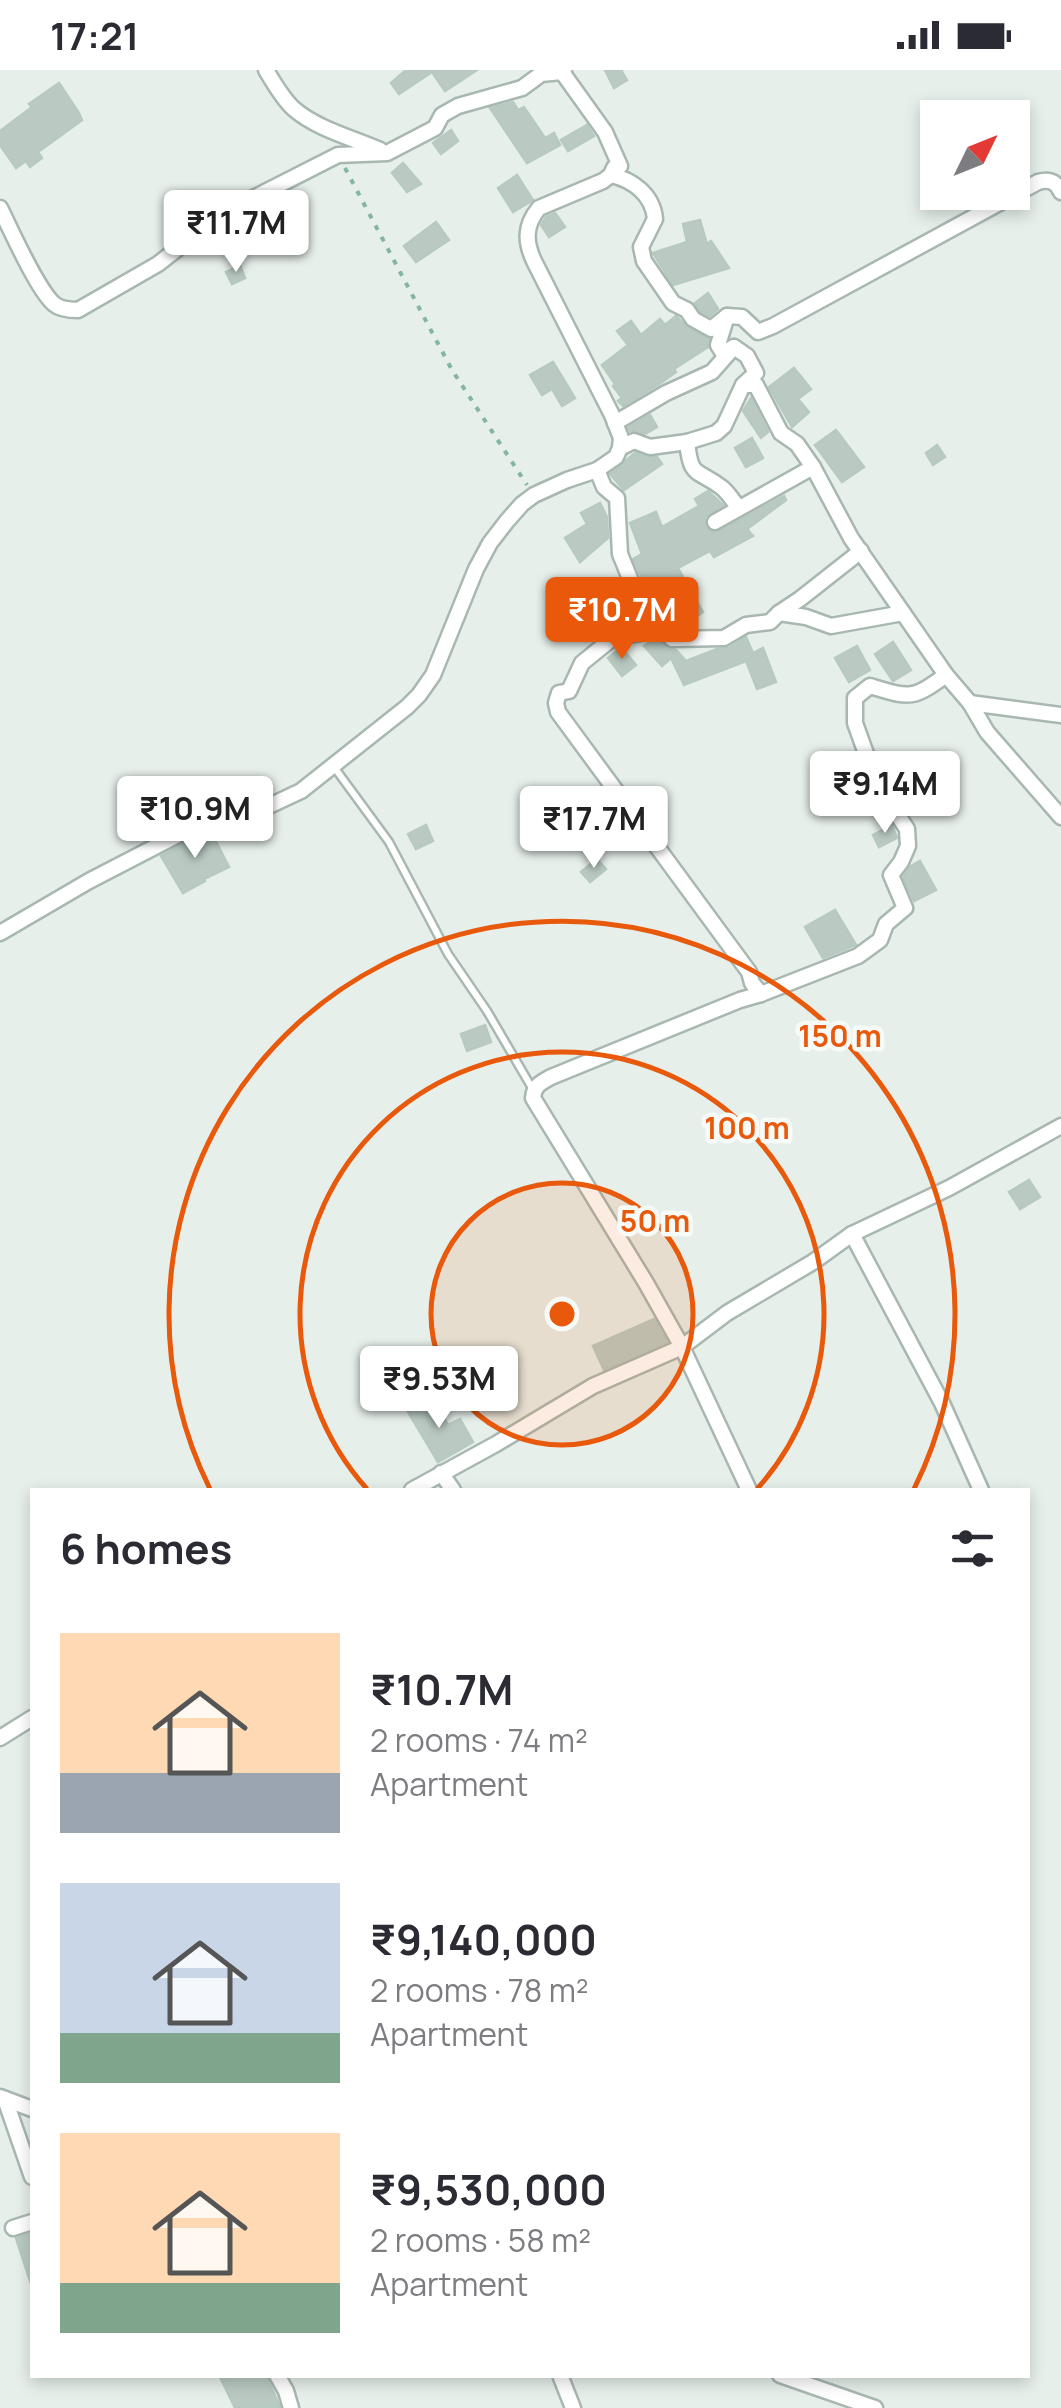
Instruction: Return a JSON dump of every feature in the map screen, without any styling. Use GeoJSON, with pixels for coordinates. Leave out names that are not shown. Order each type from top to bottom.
{"type":"FeatureCollection","features":[{"type":"Feature","properties":{"kind":"street"},"geometry":{"type":"LineString","coordinates":[[266,70],[294,109],[388,154]]}},
{"type":"Feature","properties":{"kind":"street"},"geometry":{"type":"LineString","coordinates":[[0,208],[55,305],[78,310],[158,264],[222,214],[338,155],[388,154],[435,128],[442,115],[458,106],[522,88],[541,74],[563,71],[605,132],[620,166],[604,181],[540,208],[533,216],[526,240],[616,424],[621,438],[616,458],[522,504],[490,543],[433,674],[419,696],[333,766],[301,790],[270,806],[228,810],[90,881],[0,933]]}},
{"type":"Feature","properties":{"kind":"street"},"geometry":{"type":"LineString","coordinates":[[611,175],[630,182],[652,205],[655,219],[641,252],[668,298],[711,329],[727,316],[742,317],[758,332],[1038,182],[1054,182],[1061,192]]}},
{"type":"Feature","properties":{"kind":"street"},"geometry":{"type":"LineString","coordinates":[[727,316],[718,345],[722,353],[734,347]]}},
{"type":"Feature","properties":{"kind":"street"},"geometry":{"type":"LineString","coordinates":[[616,424],[666,393],[712,372],[734,347]]}},
{"type":"Feature","properties":{"kind":"street"},"geometry":{"type":"LineString","coordinates":[[620,448],[634,441],[650,447],[687,442],[724,426],[743,385],[756,373],[747,356],[734,347]]}},
{"type":"Feature","properties":{"kind":"street"},"geometry":{"type":"LineString","coordinates":[[743,385],[756,385],[782,433],[797,444],[813,467],[860,551],[946,675],[970,703],[982,725],[1061,817]]}},
{"type":"Feature","properties":{"kind":"street"},"geometry":{"type":"LineString","coordinates":[[687,442],[694,472],[724,488],[738,507]]}},
{"type":"Feature","properties":{"kind":"street"},"geometry":{"type":"LineString","coordinates":[[715,522],[813,467]]}},
{"type":"Feature","properties":{"kind":"street"},"geometry":{"type":"LineString","coordinates":[[597,470],[604,488],[617,498],[620,554],[644,616],[645,624],[639,633]]}},
{"type":"Feature","properties":{"kind":"street"},"geometry":{"type":"LineString","coordinates":[[762,994],[558,712],[556,703],[582,662],[614,636],[660,625],[672,638],[724,638],[746,625],[770,622],[860,551]]}},
{"type":"Feature","properties":{"kind":"street"},"geometry":{"type":"LineString","coordinates":[[779,612],[830,626],[903,613]]}},
{"type":"Feature","properties":{"kind":"street"},"geometry":{"type":"LineString","coordinates":[[748,1488],[682,1347],[533,1098],[534,1090],[551,1077],[858,956],[880,940],[886,924],[905,908],[891,875],[908,846],[908,829],[877,784],[855,723],[855,698],[870,686],[906,697],[946,675]]}},
{"type":"Feature","properties":{"kind":"street"},"geometry":{"type":"LineString","coordinates":[[970,703],[1061,715]]}},
{"type":"Feature","properties":{"kind":"street"},"geometry":{"type":"LineString","coordinates":[[415,1488],[593,1386],[682,1347],[728,1312],[852,1234],[949,1188],[1061,1126]]}},
{"type":"Feature","properties":{"kind":"street"},"geometry":{"type":"LineString","coordinates":[[852,1234],[942,1403],[979,1488]]}},
{"type":"Feature","properties":{"kind":"street"},"geometry":{"type":"LineString","coordinates":[[441,1473],[452,1488]]}},
{"type":"Feature","properties":{"kind":"street"},"geometry":{"type":"LineString","coordinates":[[0,1738],[30,1719]]}},
{"type":"Feature","properties":{"kind":"street"},"geometry":{"type":"LineString","coordinates":[[2,2098],[30,2108]]}},
{"type":"Feature","properties":{"kind":"street"},"geometry":{"type":"LineString","coordinates":[[2,2098],[30,2172]]}},
{"type":"Feature","properties":{"kind":"street"},"geometry":{"type":"LineString","coordinates":[[13,2228],[30,2223]]}},
{"type":"Feature","properties":{"kind":"street"},"geometry":{"type":"LineString","coordinates":[[278,2378],[291,2408]]}},
{"type":"Feature","properties":{"kind":"street"},"geometry":{"type":"LineString","coordinates":[[561,2378],[573,2408]]}},
{"type":"Feature","properties":{"kind":"street"},"geometry":{"type":"LineString","coordinates":[[789,2378],[874,2408]]}},
{"type":"Feature","properties":{"kind":"lane"},"geometry":{"type":"LineString","coordinates":[[333,766],[389,842],[448,954],[534,1090]]}},
{"type":"Feature","properties":{"kind":"path"},"geometry":{"type":"LineString","coordinates":[[338,155],[452,370],[534,495]]}},
{"type":"Feature","properties":{"kind":"building"},"geometry":{"type":"Polygon","coordinates":[[[406,70],[477,70],[445,91],[432,72],[399,94],[391,83],[406,70]]]}},
{"type":"Feature","properties":{"kind":"building"},"geometry":{"type":"Polygon","coordinates":[[[605,70],[621,70],[627,80],[614,88],[605,70]]]}},
{"type":"Feature","properties":{"kind":"building"},"geometry":{"type":"Polygon","coordinates":[[[59,83],[82,120],[38,152],[42,158],[30,167],[26,161],[16,168],[0,145],[0,131],[59,83]]]}},
{"type":"Feature","properties":{"kind":"building"},"geometry":{"type":"Polygon","coordinates":[[[513,102],[518,110],[524,107],[545,138],[554,133],[560,145],[527,163],[490,108],[513,102]]]}},
{"type":"Feature","properties":{"kind":"building"},"geometry":{"type":"Polygon","coordinates":[[[587,125],[594,136],[568,151],[561,140],[587,125]]]}},
{"type":"Feature","properties":{"kind":"building"},"geometry":{"type":"Polygon","coordinates":[[[451,130],[458,141],[441,154],[433,143],[451,130]]]}},
{"type":"Feature","properties":{"kind":"building"},"geometry":{"type":"Polygon","coordinates":[[[403,163],[421,184],[407,192],[392,173],[403,163]]]}},
{"type":"Feature","properties":{"kind":"building"},"geometry":{"type":"Polygon","coordinates":[[[517,175],[533,200],[513,212],[498,188],[517,175]]]}},
{"type":"Feature","properties":{"kind":"building"},"geometry":{"type":"Polygon","coordinates":[[[289,192],[300,214],[269,230],[257,208],[289,192]]]}},
{"type":"Feature","properties":{"kind":"building"},"geometry":{"type":"Polygon","coordinates":[[[555,213],[565,227],[549,237],[541,225],[555,213]]]}},
{"type":"Feature","properties":{"kind":"building"},"geometry":{"type":"Polygon","coordinates":[[[700,220],[707,244],[711,241],[729,268],[673,285],[653,253],[687,242],[683,224],[700,220]]]}},
{"type":"Feature","properties":{"kind":"building"},"geometry":{"type":"Polygon","coordinates":[[[436,222],[449,240],[416,262],[404,246],[436,222]]]}},
{"type":"Feature","properties":{"kind":"building"},"geometry":{"type":"Polygon","coordinates":[[[240,265],[245,278],[232,284],[226,272],[240,265]]]}},
{"type":"Feature","properties":{"kind":"building"},"geometry":{"type":"Polygon","coordinates":[[[708,293],[718,309],[710,316],[695,303],[708,293]]]}},
{"type":"Feature","properties":{"kind":"building"},"geometry":{"type":"Polygon","coordinates":[[[676,316],[709,339],[708,347],[623,406],[602,365],[628,345],[617,331],[631,321],[641,335],[660,319],[665,325],[676,316]]]}},
{"type":"Feature","properties":{"kind":"building"},"geometry":{"type":"Polygon","coordinates":[[[553,362],[575,398],[562,406],[552,389],[542,395],[530,375],[553,362]]]}},
{"type":"Feature","properties":{"kind":"building"},"geometry":{"type":"Polygon","coordinates":[[[794,368],[811,389],[798,399],[809,412],[792,427],[769,387],[794,368]]]}},
{"type":"Feature","properties":{"kind":"building"},"geometry":{"type":"Polygon","coordinates":[[[751,398],[768,432],[761,438],[743,411],[751,398]]]}},
{"type":"Feature","properties":{"kind":"building"},"geometry":{"type":"Polygon","coordinates":[[[650,415],[657,427],[645,434],[630,431],[628,428],[650,415]]]}},
{"type":"Feature","properties":{"kind":"building"},"geometry":{"type":"Polygon","coordinates":[[[836,430],[864,467],[842,482],[815,445],[836,430]]]}},
{"type":"Feature","properties":{"kind":"building"},"geometry":{"type":"Polygon","coordinates":[[[752,438],[763,458],[746,467],[735,448],[752,438]]]}},
{"type":"Feature","properties":{"kind":"building"},"geometry":{"type":"Polygon","coordinates":[[[937,445],[945,457],[933,465],[926,453],[937,445]]]}},
{"type":"Feature","properties":{"kind":"building"},"geometry":{"type":"Polygon","coordinates":[[[635,453],[657,457],[662,464],[624,490],[610,474],[635,453]]]}},
{"type":"Feature","properties":{"kind":"building"},"geometry":{"type":"Polygon","coordinates":[[[708,491],[723,505],[705,517],[705,526],[714,532],[784,496],[786,500],[747,529],[753,536],[714,557],[710,551],[678,568],[703,612],[686,623],[689,628],[677,628],[671,622],[679,615],[662,590],[652,595],[633,559],[642,554],[630,523],[656,512],[662,527],[699,506],[695,499],[708,491]]]}},
{"type":"Feature","properties":{"kind":"building"},"geometry":{"type":"Polygon","coordinates":[[[600,503],[607,517],[608,538],[580,562],[565,538],[587,524],[581,513],[600,503]]]}},
{"type":"Feature","properties":{"kind":"building"},"geometry":{"type":"Polygon","coordinates":[[[746,637],[753,653],[763,648],[776,682],[757,689],[746,661],[684,685],[671,658],[662,666],[644,646],[656,638],[686,661],[729,648],[746,637]]]}},
{"type":"Feature","properties":{"kind":"building"},"geometry":{"type":"Polygon","coordinates":[[[893,642],[911,670],[893,681],[875,654],[893,642]]]}},
{"type":"Feature","properties":{"kind":"building"},"geometry":{"type":"Polygon","coordinates":[[[857,646],[870,670],[849,682],[835,658],[857,646]]]}},
{"type":"Feature","properties":{"kind":"building"},"geometry":{"type":"Polygon","coordinates":[[[621,647],[636,665],[622,676],[608,658],[621,647]]]}},
{"type":"Feature","properties":{"kind":"building"},"geometry":{"type":"Polygon","coordinates":[[[426,825],[433,841],[416,849],[408,834],[426,825]]]}},
{"type":"Feature","properties":{"kind":"building"},"geometry":{"type":"Polygon","coordinates":[[[892,825],[897,838],[879,847],[873,835],[892,825]]]}},
{"type":"Feature","properties":{"kind":"building"},"geometry":{"type":"Polygon","coordinates":[[[210,830],[229,867],[183,893],[161,856],[210,830]]]}},
{"type":"Feature","properties":{"kind":"building"},"geometry":{"type":"Polygon","coordinates":[[[597,859],[606,869],[590,882],[581,872],[597,859]]]}},
{"type":"Feature","properties":{"kind":"building"},"geometry":{"type":"Polygon","coordinates":[[[920,861],[936,890],[914,901],[903,877],[920,861]]]}},
{"type":"Feature","properties":{"kind":"building"},"geometry":{"type":"Polygon","coordinates":[[[835,910],[856,945],[823,958],[805,927],[835,910]]]}},
{"type":"Feature","properties":{"kind":"building"},"geometry":{"type":"Polygon","coordinates":[[[485,1025],[491,1042],[467,1051],[461,1034],[485,1025]]]}},
{"type":"Feature","properties":{"kind":"building"},"geometry":{"type":"Polygon","coordinates":[[[1029,1180],[1040,1197],[1020,1209],[1009,1192],[1029,1180]]]}},
{"type":"Feature","properties":{"kind":"building"},"geometry":{"type":"Polygon","coordinates":[[[654,1319],[667,1342],[604,1370],[593,1346],[654,1319]]]}},
{"type":"Feature","properties":{"kind":"building"},"geometry":{"type":"Polygon","coordinates":[[[431,1398],[448,1425],[460,1419],[473,1442],[438,1462],[408,1412],[431,1398]]]}},
{"type":"Feature","properties":{"kind":"building"},"geometry":{"type":"Polygon","coordinates":[[[30,2234],[30,2281],[16,2238],[30,2234]]]}},
{"type":"Feature","properties":{"kind":"building"},"geometry":{"type":"Polygon","coordinates":[[[220,2378],[267,2378],[280,2407],[235,2408],[220,2378]]]}}]}
